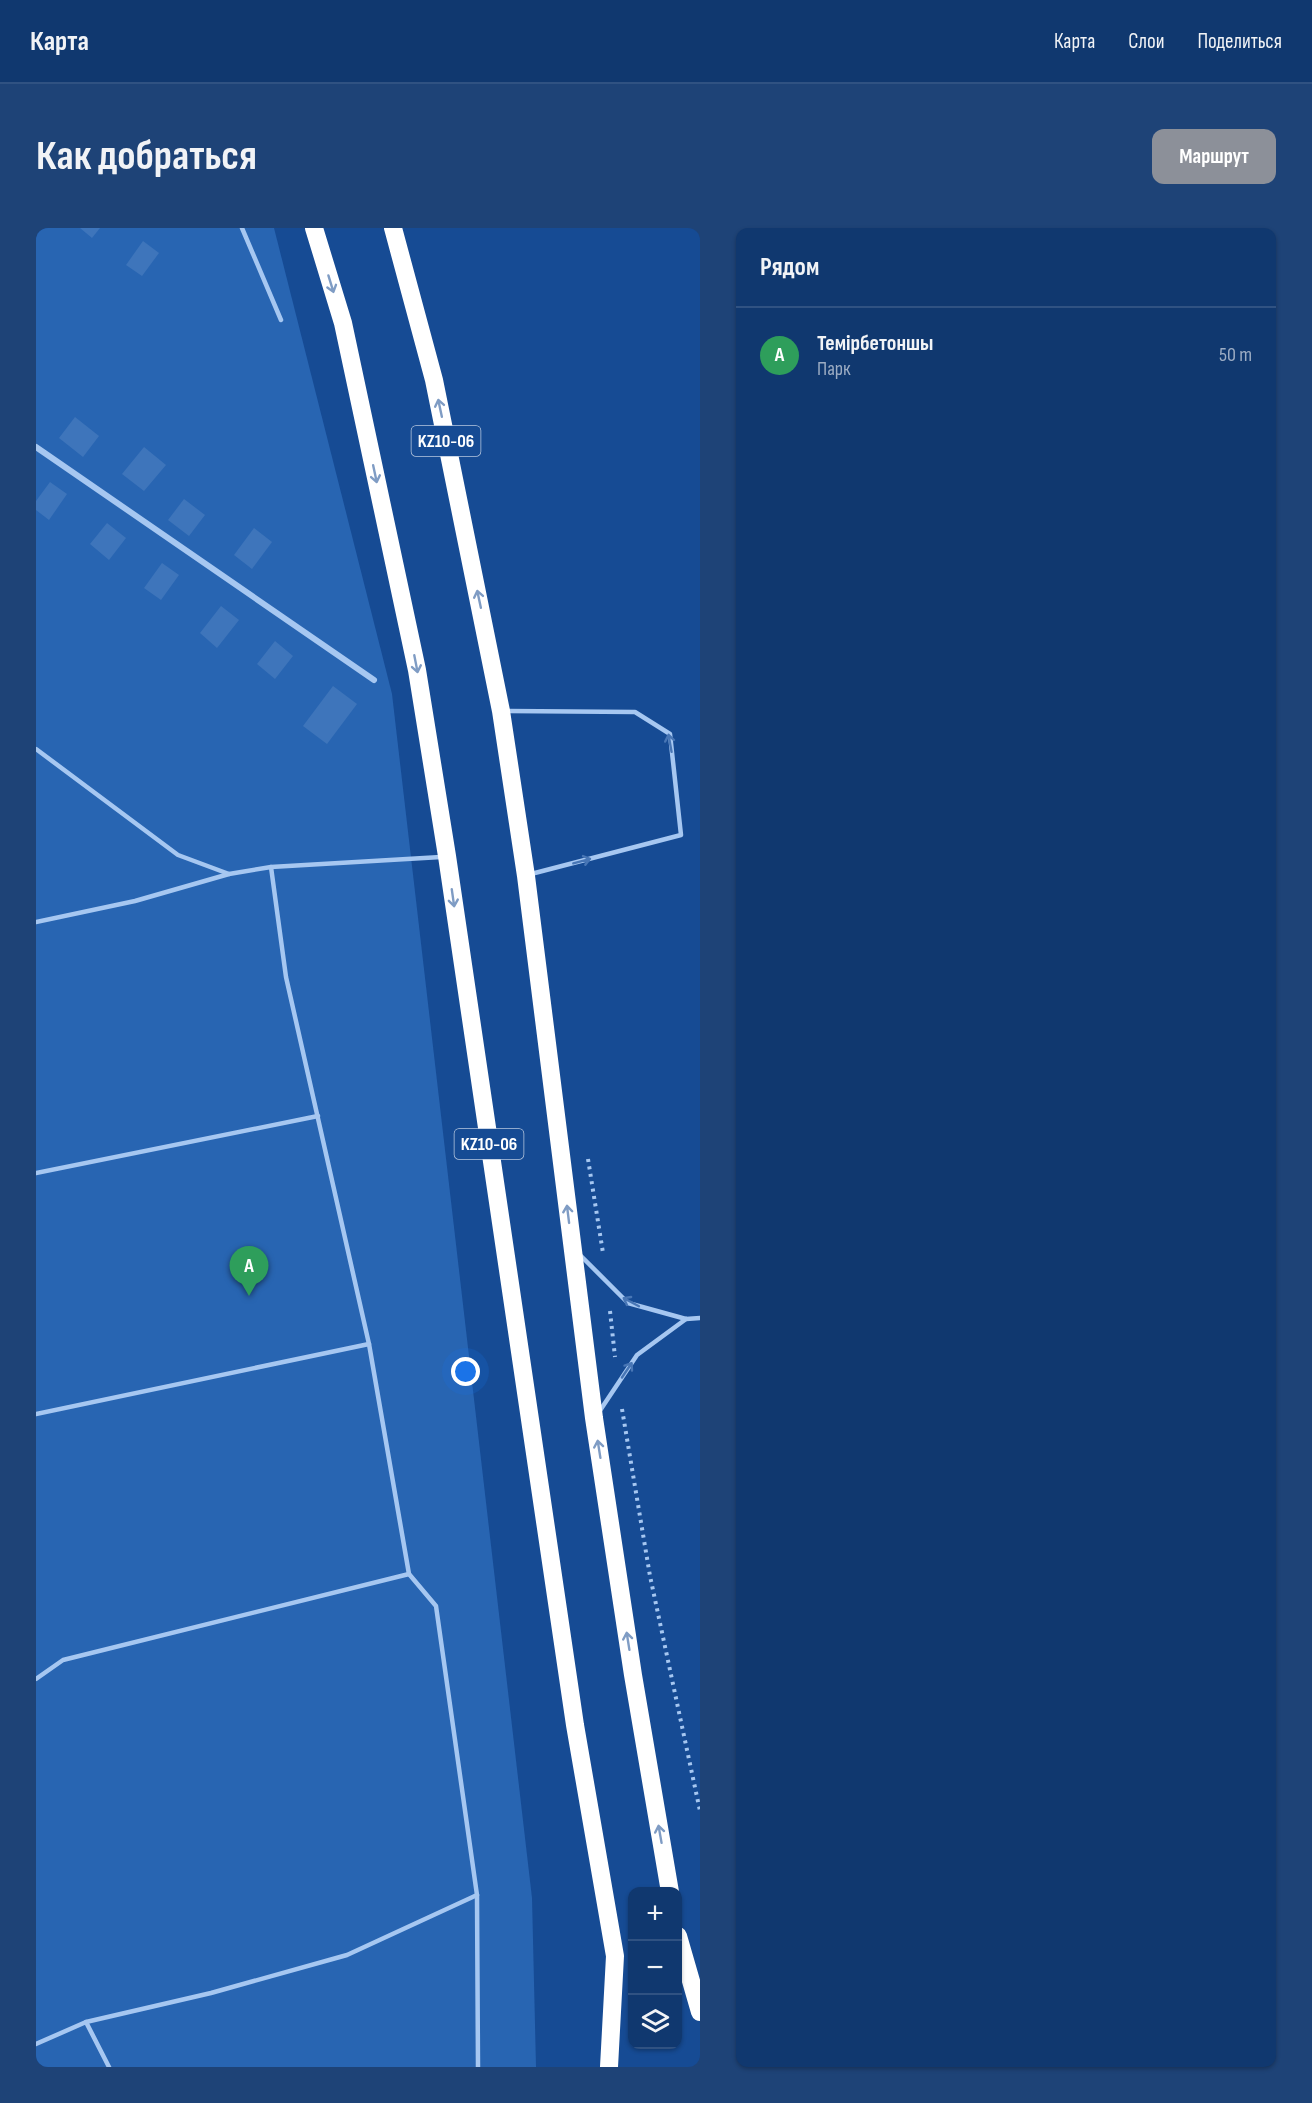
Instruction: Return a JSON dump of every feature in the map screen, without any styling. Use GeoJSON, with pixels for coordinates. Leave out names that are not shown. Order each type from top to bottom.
{"type":"FeatureCollection","features":[{"type":"Feature","properties":{"kind":"highway","name":"KZ10-06"},"geometry":{"type":"LineString","coordinates":[[314,228],[343,323],[417,670],[447,856],[572,1701],[615,1956],[609,2067]]}},
{"type":"Feature","properties":{"kind":"highway","name":"KZ10-06"},"geometry":{"type":"LineString","coordinates":[[393,228],[434,380],[501,711],[526,876],[594,1418],[633,1675],[669,1887]]}},
{"type":"Feature","properties":{"kind":"highway"},"geometry":{"type":"LineString","coordinates":[[679,1941],[700,2012]]}},
{"type":"Feature","properties":{"kind":"street"},"geometry":{"type":"LineString","coordinates":[[36,447],[374,680]]}},
{"type":"Feature","properties":{"kind":"lane"},"geometry":{"type":"LineString","coordinates":[[242,228],[281,320]]}},
{"type":"Feature","properties":{"kind":"lane"},"geometry":{"type":"LineString","coordinates":[[501,711],[635,712],[670,734],[681,835],[526,876]]}},
{"type":"Feature","properties":{"kind":"lane"},"geometry":{"type":"LineString","coordinates":[[36,749],[178,855],[229,874]]}},
{"type":"Feature","properties":{"kind":"lane"},"geometry":{"type":"LineString","coordinates":[[36,922],[135,900],[229,874],[271,867],[447,856]]}},
{"type":"Feature","properties":{"kind":"lane"},"geometry":{"type":"LineString","coordinates":[[271,867],[286,977],[369,1344],[409,1574],[436,1606],[477,1895],[478,2067]]}},
{"type":"Feature","properties":{"kind":"lane"},"geometry":{"type":"LineString","coordinates":[[36,1173],[318,1116]]}},
{"type":"Feature","properties":{"kind":"lane"},"geometry":{"type":"LineString","coordinates":[[572,1247],[628,1303],[686,1319],[700,1318]]}},
{"type":"Feature","properties":{"kind":"lane"},"geometry":{"type":"LineString","coordinates":[[594,1418],[637,1355],[686,1319]]}},
{"type":"Feature","properties":{"kind":"lane"},"geometry":{"type":"LineString","coordinates":[[36,1414],[369,1344]]}},
{"type":"Feature","properties":{"kind":"lane"},"geometry":{"type":"LineString","coordinates":[[36,1679],[63,1660],[409,1574]]}},
{"type":"Feature","properties":{"kind":"lane"},"geometry":{"type":"LineString","coordinates":[[36,2044],[86,2022],[211,1993],[347,1955],[477,1895]]}},
{"type":"Feature","properties":{"kind":"lane"},"geometry":{"type":"LineString","coordinates":[[86,2022],[109,2067]]}},
{"type":"Feature","properties":{"kind":"path"},"geometry":{"type":"LineString","coordinates":[[587,1153],[607,1282],[618,1383],[650,1576],[700,1811]]}},
{"type":"Feature","properties":{"kind":"shaded area"},"geometry":{"type":"Polygon","coordinates":[[[36,228],[274,228],[392,694],[532,1898],[536,2067],[36,2067],[36,228]]]}},
{"type":"Feature","properties":{"kind":"building"},"geometry":{"type":"Polygon","coordinates":[[[80,228],[100,228],[92,238],[80,228]]]}},
{"type":"Feature","properties":{"kind":"building"},"geometry":{"type":"Polygon","coordinates":[[[143,241],[159,253],[142,276],[126,265],[143,241]]]}},
{"type":"Feature","properties":{"kind":"building"},"geometry":{"type":"Polygon","coordinates":[[[75,417],[99,436],[83,457],[59,438],[75,417]]]}},
{"type":"Feature","properties":{"kind":"building"},"geometry":{"type":"Polygon","coordinates":[[[144,447],[166,465],[144,491],[122,474],[144,447]]]}},
{"type":"Feature","properties":{"kind":"building"},"geometry":{"type":"Polygon","coordinates":[[[50,482],[67,494],[49,520],[36,510],[36,501],[50,482]]]}},
{"type":"Feature","properties":{"kind":"building"},"geometry":{"type":"Polygon","coordinates":[[[184,499],[205,515],[189,536],[168,520],[184,499]]]}},
{"type":"Feature","properties":{"kind":"building"},"geometry":{"type":"Polygon","coordinates":[[[107,523],[126,538],[109,560],[90,544],[107,523]]]}},
{"type":"Feature","properties":{"kind":"building"},"geometry":{"type":"Polygon","coordinates":[[[254,528],[272,542],[252,569],[234,555],[254,528]]]}},
{"type":"Feature","properties":{"kind":"building"},"geometry":{"type":"Polygon","coordinates":[[[162,563],[179,575],[161,600],[144,588],[162,563]]]}},
{"type":"Feature","properties":{"kind":"building"},"geometry":{"type":"Polygon","coordinates":[[[221,606],[239,620],[217,648],[200,633],[221,606]]]}},
{"type":"Feature","properties":{"kind":"building"},"geometry":{"type":"Polygon","coordinates":[[[275,641],[293,656],[275,679],[257,664],[275,641]]]}},
{"type":"Feature","properties":{"kind":"building"},"geometry":{"type":"Polygon","coordinates":[[[333,686],[357,704],[327,744],[303,726],[333,686]]]}},
{"type":"Feature","properties":{"kind":"place","name":"Темірбетоншы"},"geometry":{"type":"Point","coordinates":[249,1296]}}]}
